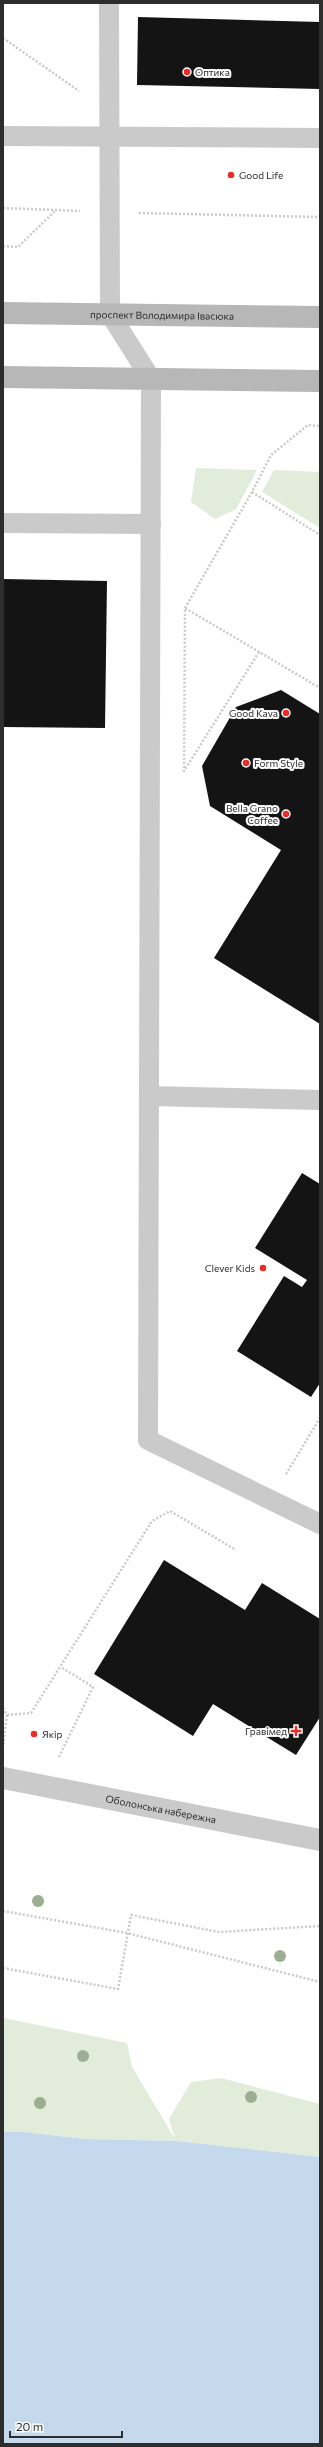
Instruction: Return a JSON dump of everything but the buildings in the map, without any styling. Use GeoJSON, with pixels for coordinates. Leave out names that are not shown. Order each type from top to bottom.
{"type":"FeatureCollection","features":[{"type":"Feature","properties":{"kind":"main road","name":"проспект Володимира Івасюка"},"geometry":{"type":"LineString","coordinates":[[3,313],[320,317]]}},
{"type":"Feature","properties":{"kind":"main road"},"geometry":{"type":"LineString","coordinates":[[3,377],[320,381]]}},
{"type":"Feature","properties":{"kind":"street","name":"Оболонська набережна"},"geometry":{"type":"LineString","coordinates":[[3,1778],[320,1840]]}},
{"type":"Feature","properties":{"kind":"lane"},"geometry":{"type":"LineString","coordinates":[[109,3],[110,314],[151,380],[148,1440],[320,1524]]}},
{"type":"Feature","properties":{"kind":"lane"},"geometry":{"type":"LineString","coordinates":[[3,136],[320,138]]}},
{"type":"Feature","properties":{"kind":"lane"},"geometry":{"type":"LineString","coordinates":[[3,523],[151,524]]}},
{"type":"Feature","properties":{"kind":"lane"},"geometry":{"type":"LineString","coordinates":[[149,1096],[320,1100]]}},
{"type":"Feature","properties":{"kind":"path"},"geometry":{"type":"LineString","coordinates":[[3,38],[109,112]]}},
{"type":"Feature","properties":{"kind":"path"},"geometry":{"type":"LineString","coordinates":[[3,208],[320,217]]}},
{"type":"Feature","properties":{"kind":"path"},"geometry":{"type":"LineString","coordinates":[[3,246],[18,247],[57,210]]}},
{"type":"Feature","properties":{"kind":"path"},"geometry":{"type":"LineString","coordinates":[[259,652],[184,771],[185,608],[252,492],[271,455],[308,425],[320,426]]}},
{"type":"Feature","properties":{"kind":"path"},"geometry":{"type":"LineString","coordinates":[[252,492],[320,535]]}},
{"type":"Feature","properties":{"kind":"path"},"geometry":{"type":"LineString","coordinates":[[185,608],[320,688]]}},
{"type":"Feature","properties":{"kind":"path"},"geometry":{"type":"LineString","coordinates":[[283,1478],[320,1418]]}},
{"type":"Feature","properties":{"kind":"path"},"geometry":{"type":"LineString","coordinates":[[7,1715],[31,1713],[152,1521],[170,1512],[236,1550]]}},
{"type":"Feature","properties":{"kind":"path"},"geometry":{"type":"LineString","coordinates":[[45,1786],[93,1687],[61,1667]]}},
{"type":"Feature","properties":{"kind":"path"},"geometry":{"type":"LineString","coordinates":[[3,1708],[7,1715],[3,1745]]}},
{"type":"Feature","properties":{"kind":"path"},"geometry":{"type":"LineString","coordinates":[[3,1911],[127,1933],[320,1982]]}},
{"type":"Feature","properties":{"kind":"path"},"geometry":{"type":"LineString","coordinates":[[3,1968],[118,1989],[131,1915],[219,1932],[320,1926]]}},
{"type":"Feature","properties":{"kind":"green space"},"geometry":{"type":"Polygon","coordinates":[[[196,468],[257,470],[236,509],[215,519],[191,502],[196,468]]]}},
{"type":"Feature","properties":{"kind":"green space"},"geometry":{"type":"Polygon","coordinates":[[[274,470],[320,472],[320,528],[262,492],[274,470]]]}},
{"type":"Feature","properties":{"kind":"green space"},"geometry":{"type":"Polygon","coordinates":[[[3,2018],[127,2043],[132,2067],[175,2139],[169,2119],[191,2082],[221,2078],[320,2104],[320,2157],[177,2141],[85,2139],[24,2132],[3,2132],[3,2018]]]}},
{"type":"Feature","properties":{"kind":"water"},"geometry":{"type":"Polygon","coordinates":[[[3,2132],[24,2132],[85,2139],[177,2141],[320,2157],[320,2444],[3,2444],[3,2132]]]}},
{"type":"Feature","properties":{"kind":"place","name":"Оптика"},"geometry":{"type":"Point","coordinates":[187,72]}},
{"type":"Feature","properties":{"kind":"place","name":"Good Life"},"geometry":{"type":"Point","coordinates":[231,175]}},
{"type":"Feature","properties":{"kind":"place","name":"Good Kava"},"geometry":{"type":"Point","coordinates":[286,713]}},
{"type":"Feature","properties":{"kind":"place","name":"Form Style"},"geometry":{"type":"Point","coordinates":[246,763]}},
{"type":"Feature","properties":{"kind":"place","name":"Bella Grano Coffee"},"geometry":{"type":"Point","coordinates":[286,814]}},
{"type":"Feature","properties":{"kind":"place","name":"Clever Kids"},"geometry":{"type":"Point","coordinates":[263,1268]}},
{"type":"Feature","properties":{"kind":"place","name":"Гравімед"},"geometry":{"type":"Point","coordinates":[296,1731]}},
{"type":"Feature","properties":{"kind":"place","name":"Якір"},"geometry":{"type":"Point","coordinates":[34,1734]}}]}
